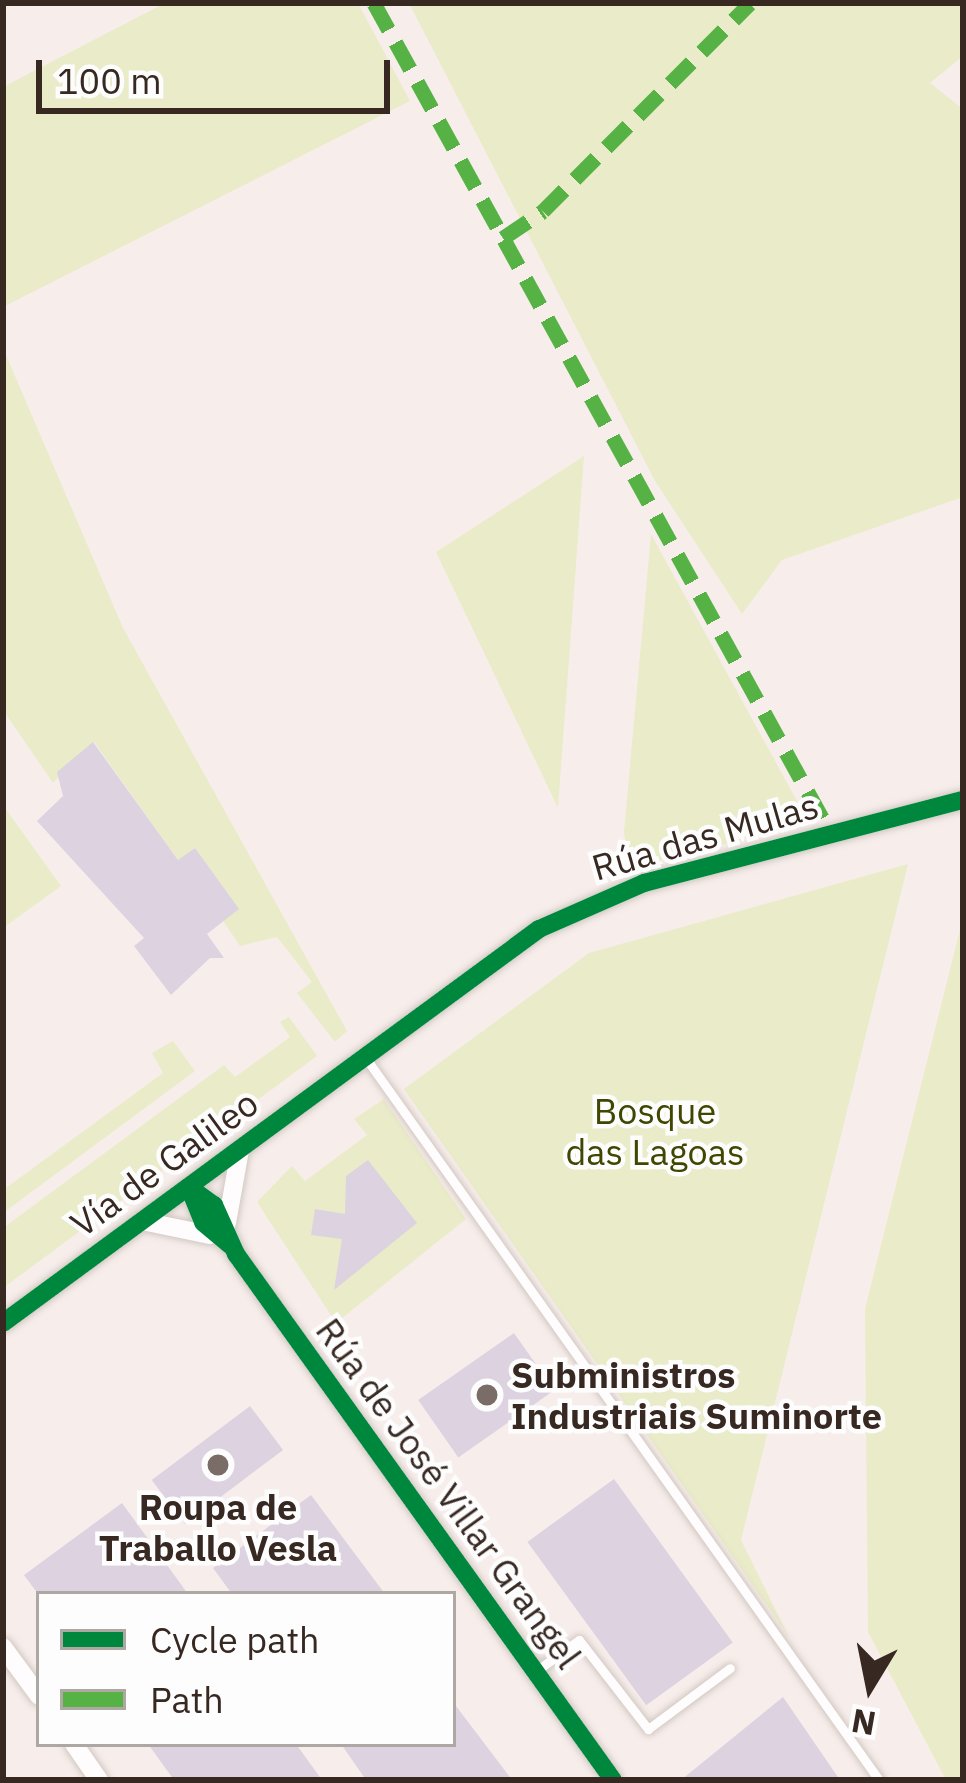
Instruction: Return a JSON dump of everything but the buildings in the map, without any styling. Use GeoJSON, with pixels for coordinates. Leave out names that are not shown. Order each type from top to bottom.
{"type":"FeatureCollection","features":[{"type":"Feature","properties":{"kind":"street","name":"Rúa das Mulas"},"geometry":{"type":"LineString","coordinates":[[364,1057],[539,929],[610,894],[963,800]]}},
{"type":"Feature","properties":{"kind":"street","name":"Vía de Galileo"},"geometry":{"type":"LineString","coordinates":[[3,1323],[364,1057]]}},
{"type":"Feature","properties":{"kind":"street"},"geometry":{"type":"LineString","coordinates":[[142,1221],[187,1224],[230,1245],[228,1198],[241,1149]]}},
{"type":"Feature","properties":{"kind":"street","name":"Rúa de José Villar Grangel"},"geometry":{"type":"LineString","coordinates":[[189,1187],[214,1205],[230,1245],[613,1780]]}},
{"type":"Feature","properties":{"kind":"street"},"geometry":{"type":"LineString","coordinates":[[3,1647],[36,1692]]}},
{"type":"Feature","properties":{"kind":"street"},"geometry":{"type":"LineString","coordinates":[[76,1747],[99,1780]]}},
{"type":"Feature","properties":{"kind":"lane"},"geometry":{"type":"LineString","coordinates":[[364,1057],[879,1780]]}},
{"type":"Feature","properties":{"kind":"lane"},"geometry":{"type":"LineString","coordinates":[[536,1671],[578,1640],[648,1730],[730,1668]]}},
{"type":"Feature","properties":{"kind":"green space"},"geometry":{"type":"Polygon","coordinates":[[[165,3],[358,3],[410,101],[3,307],[3,87],[165,3]]]}},
{"type":"Feature","properties":{"kind":"green space"},"geometry":{"type":"Polygon","coordinates":[[[409,3],[963,3],[963,56],[930,83],[963,109],[963,497],[782,560],[742,614],[655,481],[409,3]]]}},
{"type":"Feature","properties":{"kind":"green space"},"geometry":{"type":"Polygon","coordinates":[[[3,348],[123,628],[347,1031],[335,1042],[297,993],[312,982],[277,937],[240,946],[223,921],[238,909],[195,848],[178,860],[94,742],[53,783],[3,710],[3,348]]]}},
{"type":"Feature","properties":{"kind":"green space"},"geometry":{"type":"Polygon","coordinates":[[[584,456],[558,808],[436,552],[584,456]]]}},
{"type":"Feature","properties":{"kind":"green space"},"geometry":{"type":"Polygon","coordinates":[[[651,534],[809,823],[629,868],[624,832],[651,534]]]}},
{"type":"Feature","properties":{"kind":"green space"},"geometry":{"type":"Polygon","coordinates":[[[3,805],[61,886],[3,928],[3,805]]]}},
{"type":"Feature","properties":{"kind":"green space","name":"Bosque das Lagoas"},"geometry":{"type":"Polygon","coordinates":[[[908,864],[741,1540],[789,1637],[404,1089],[589,953],[908,864]]]}},
{"type":"Feature","properties":{"kind":"green space"},"geometry":{"type":"Polygon","coordinates":[[[963,918],[963,1780],[946,1780],[868,1632],[865,1309],[963,918]]]}},
{"type":"Feature","properties":{"kind":"green space"},"geometry":{"type":"Polygon","coordinates":[[[289,1017],[317,1056],[3,1288],[3,1228],[224,1065],[235,1077],[290,1037],[280,1022],[289,1017]]]}},
{"type":"Feature","properties":{"kind":"green space"},"geometry":{"type":"Polygon","coordinates":[[[173,1041],[195,1071],[3,1213],[3,1190],[163,1073],[152,1053],[173,1041]]]}},
{"type":"Feature","properties":{"kind":"green space"},"geometry":{"type":"Polygon","coordinates":[[[384,1099],[466,1219],[336,1323],[257,1202],[292,1166],[305,1181],[367,1135],[354,1119],[384,1099]]]}},
{"type":"Feature","properties":{"kind":"marked path"},"geometry":{"type":"LineString","coordinates":[[374,3],[831,834]]}},
{"type":"Feature","properties":{"kind":"marked path"},"geometry":{"type":"LineString","coordinates":[[503,238],[543,211],[750,3]]}},
{"type":"Feature","properties":{"kind":"cycle path"},"geometry":{"type":"LineString","coordinates":[[3,1323],[539,929],[644,883],[963,800]]}},
{"type":"Feature","properties":{"kind":"cycle path"},"geometry":{"type":"LineString","coordinates":[[230,1245],[203,1222],[189,1187],[214,1205],[236,1254],[613,1780]]}},
{"type":"Feature","properties":{"kind":"place","name":"Subministros Industriais Suminorte"},"geometry":{"type":"Point","coordinates":[487,1395]}},
{"type":"Feature","properties":{"kind":"place","name":"Roupa de Traballo Vesla"},"geometry":{"type":"Point","coordinates":[218,1465]}}]}
